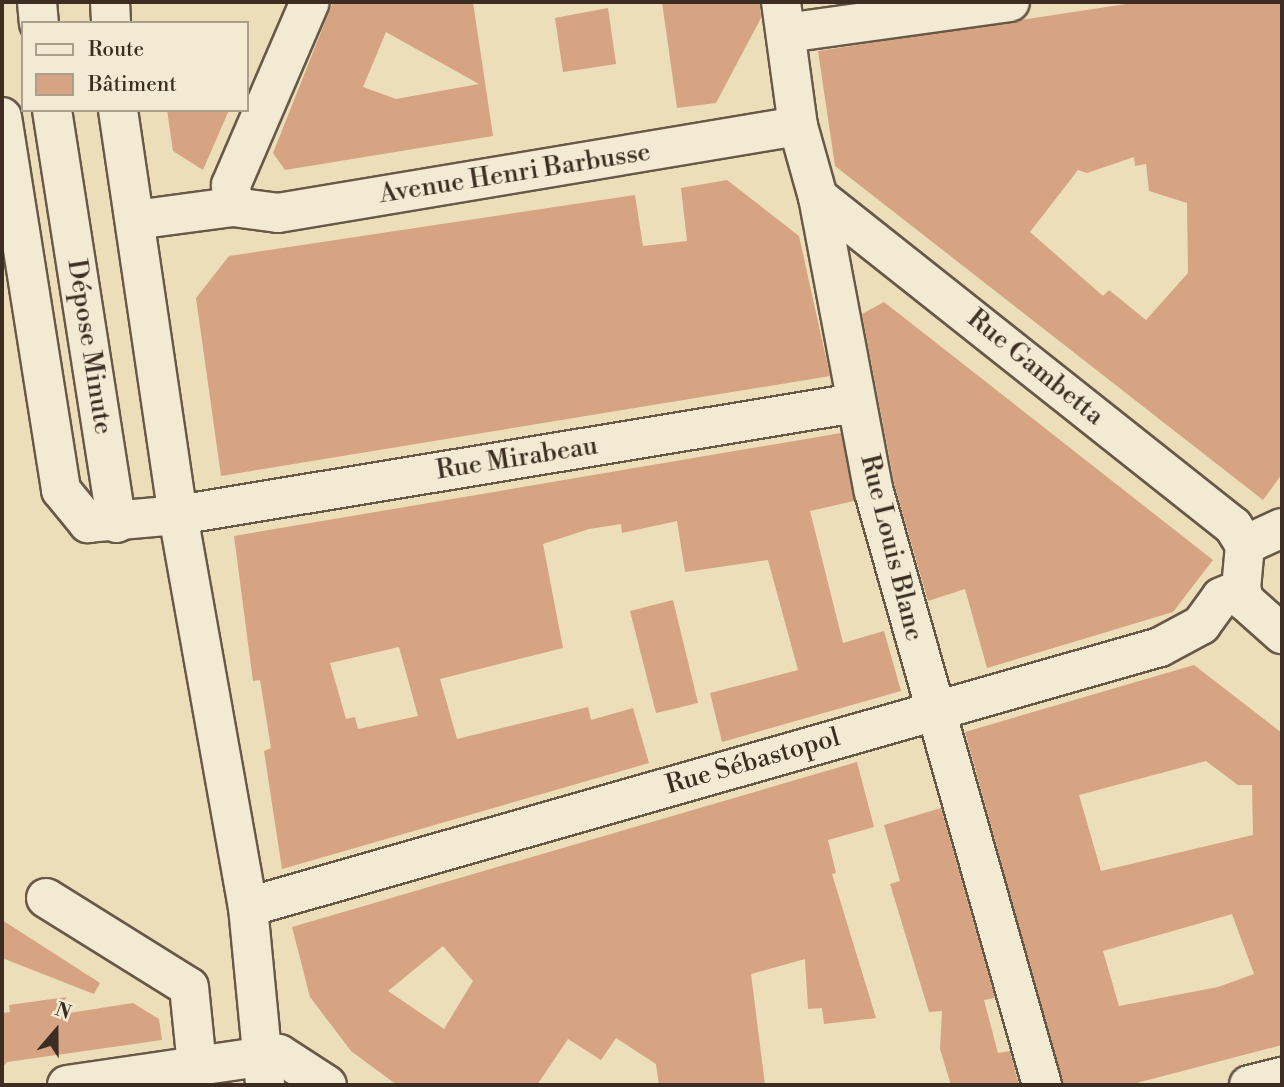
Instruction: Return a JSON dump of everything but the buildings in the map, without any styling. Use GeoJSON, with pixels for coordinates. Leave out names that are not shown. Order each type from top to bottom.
{"type":"FeatureCollection","features":[{"type":"Feature","properties":{"kind":"street"},"geometry":{"type":"LineString","coordinates":[[37,2],[39,21]]}},
{"type":"Feature","properties":{"kind":"street"},"geometry":{"type":"LineString","coordinates":[[110,2],[111,21]]}},
{"type":"Feature","properties":{"kind":"street"},"geometry":{"type":"LineString","coordinates":[[233,207],[231,185],[310,2]]}},
{"type":"Feature","properties":{"kind":"street"},"geometry":{"type":"LineString","coordinates":[[784,17],[1010,2]]}},
{"type":"Feature","properties":{"kind":"street","name":"Rue Louis Blanc"},"geometry":{"type":"LineString","coordinates":[[784,17],[797,126],[818,197],[855,403],[934,710],[1042,1085]]}},
{"type":"Feature","properties":{"kind":"street","name":"Dépose Minute"},"geometry":{"type":"LineString","coordinates":[[52,112],[117,523]]}},
{"type":"Feature","properties":{"kind":"street"},"geometry":{"type":"LineString","coordinates":[[118,112],[178,515],[248,907],[265,1071]]}},
{"type":"Feature","properties":{"kind":"street"},"geometry":{"type":"LineString","coordinates":[[2,117],[61,490],[78,517],[101,525],[178,515]]}},
{"type":"Feature","properties":{"kind":"street","name":"Avenue Henri Barbusse"},"geometry":{"type":"LineString","coordinates":[[135,220],[233,207],[278,213],[797,126]]}},
{"type":"Feature","properties":{"kind":"street","name":"Rue Gambetta"},"geometry":{"type":"LineString","coordinates":[[818,197],[1233,526],[1245,545]]}},
{"type":"Feature","properties":{"kind":"street","name":"Rue Mirabeau"},"geometry":{"type":"LineString","coordinates":[[178,515],[855,403]]}},
{"type":"Feature","properties":{"kind":"street"},"geometry":{"type":"LineString","coordinates":[[1282,528],[1245,545],[1241,589],[1254,611],[1282,634]]}},
{"type":"Feature","properties":{"kind":"street","name":"Rue Sébastopol"},"geometry":{"type":"LineString","coordinates":[[248,907],[1160,647],[1201,625],[1221,597],[1241,589]]}},
{"type":"Feature","properties":{"kind":"street"},"geometry":{"type":"LineString","coordinates":[[46,898],[190,988],[197,1066]]}},
{"type":"Feature","properties":{"kind":"street"},"geometry":{"type":"LineString","coordinates":[[265,1071],[279,1054],[327,1085]]}},
{"type":"Feature","properties":{"kind":"street"},"geometry":{"type":"LineString","coordinates":[[67,1085],[197,1066],[265,1071]]}},
{"type":"Feature","properties":{"kind":"street"},"geometry":{"type":"LineString","coordinates":[[1248,1085],[1282,1077]]}}]}
